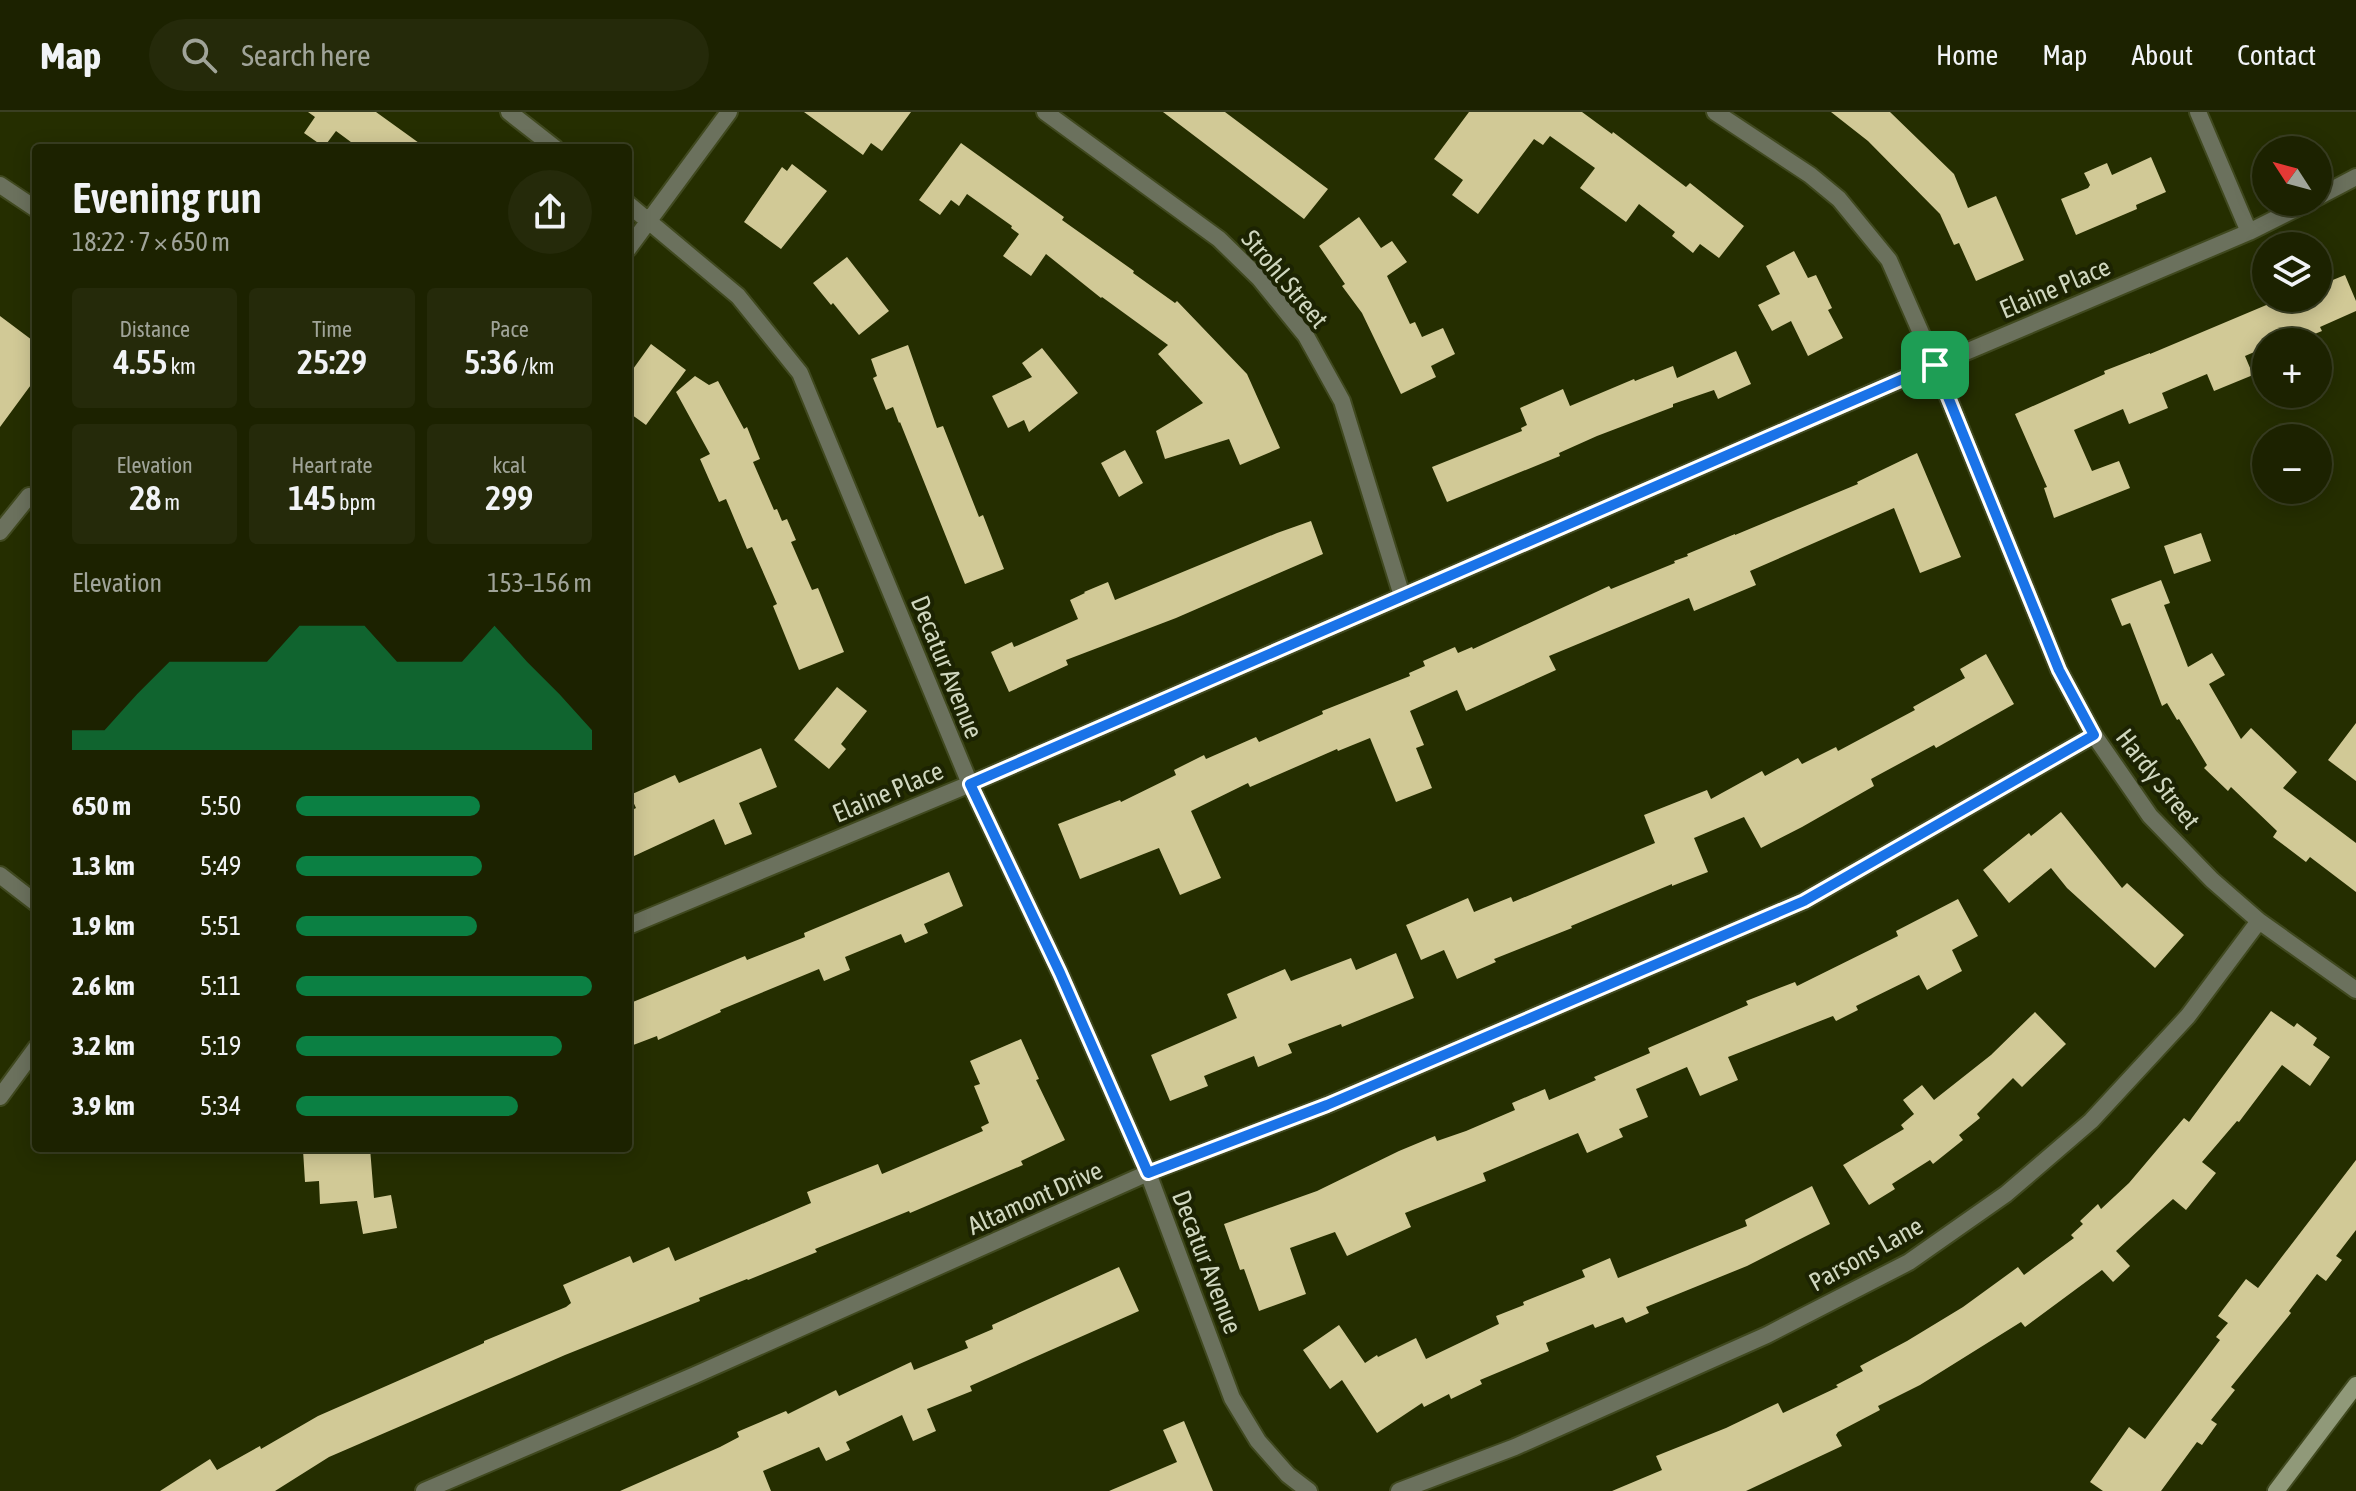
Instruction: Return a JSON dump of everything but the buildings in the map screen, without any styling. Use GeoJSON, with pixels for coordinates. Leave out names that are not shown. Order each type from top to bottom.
{"type":"FeatureCollection","features":[{"type":"Feature","properties":{"kind":"main road"},"geometry":{"type":"LineString","coordinates":[[2276,1491],[2356,1385]]}},
{"type":"Feature","properties":{"kind":"street"},"geometry":{"type":"LineString","coordinates":[[509,112],[550,144]]}},
{"type":"Feature","properties":{"kind":"street"},"geometry":{"type":"LineString","coordinates":[[632,243],[729,112]]}},
{"type":"Feature","properties":{"kind":"street","name":"Strohl Street"},"geometry":{"type":"LineString","coordinates":[[1045,112],[1219,239],[1259,278],[1306,336],[1342,401],[1402,596]]}},
{"type":"Feature","properties":{"kind":"street","name":"Hardy Street"},"geometry":{"type":"LineString","coordinates":[[1715,112],[1810,175],[1839,199],[1889,260],[2059,670],[2094,735],[2150,816],[2212,880],[2259,921],[2356,990]]}},
{"type":"Feature","properties":{"kind":"street"},"geometry":{"type":"LineString","coordinates":[[2198,112],[2249,232]]}},
{"type":"Feature","properties":{"kind":"street"},"geometry":{"type":"LineString","coordinates":[[2332,190],[2356,177]]}},
{"type":"Feature","properties":{"kind":"street"},"geometry":{"type":"LineString","coordinates":[[0,185],[32,206]]}},
{"type":"Feature","properties":{"kind":"street","name":"Decatur Avenue"},"geometry":{"type":"LineString","coordinates":[[632,207],[738,296],[800,373],[970,784],[1060,973],[1148,1173],[1232,1398],[1258,1441],[1288,1475],[1309,1491]]}},
{"type":"Feature","properties":{"kind":"street","name":"Elaine Place"},"geometry":{"type":"LineString","coordinates":[[632,924],[970,784],[2281,216]]}},
{"type":"Feature","properties":{"kind":"street"},"geometry":{"type":"LineString","coordinates":[[0,532],[29,496]]}},
{"type":"Feature","properties":{"kind":"street","name":"Altamont Drive"},"geometry":{"type":"LineString","coordinates":[[424,1491],[709,1369],[1148,1173],[1327,1105],[1804,901],[2094,735]]}},
{"type":"Feature","properties":{"kind":"street"},"geometry":{"type":"LineString","coordinates":[[0,875],[32,900]]}},
{"type":"Feature","properties":{"kind":"street","name":"Parsons Lane"},"geometry":{"type":"LineString","coordinates":[[1399,1491],[1515,1447],[1767,1335],[1909,1262],[2006,1194],[2091,1121],[2188,1016],[2259,921]]}},
{"type":"Feature","properties":{"kind":"street"},"geometry":{"type":"LineString","coordinates":[[0,1097],[32,1053]]}},
{"type":"Feature","properties":{"kind":"route"},"geometry":{"type":"LineString","coordinates":[[1935,365],[2059,670],[2094,735],[1804,901],[1327,1105],[1148,1173],[1060,973],[970,784],[1935,365]]}}]}
